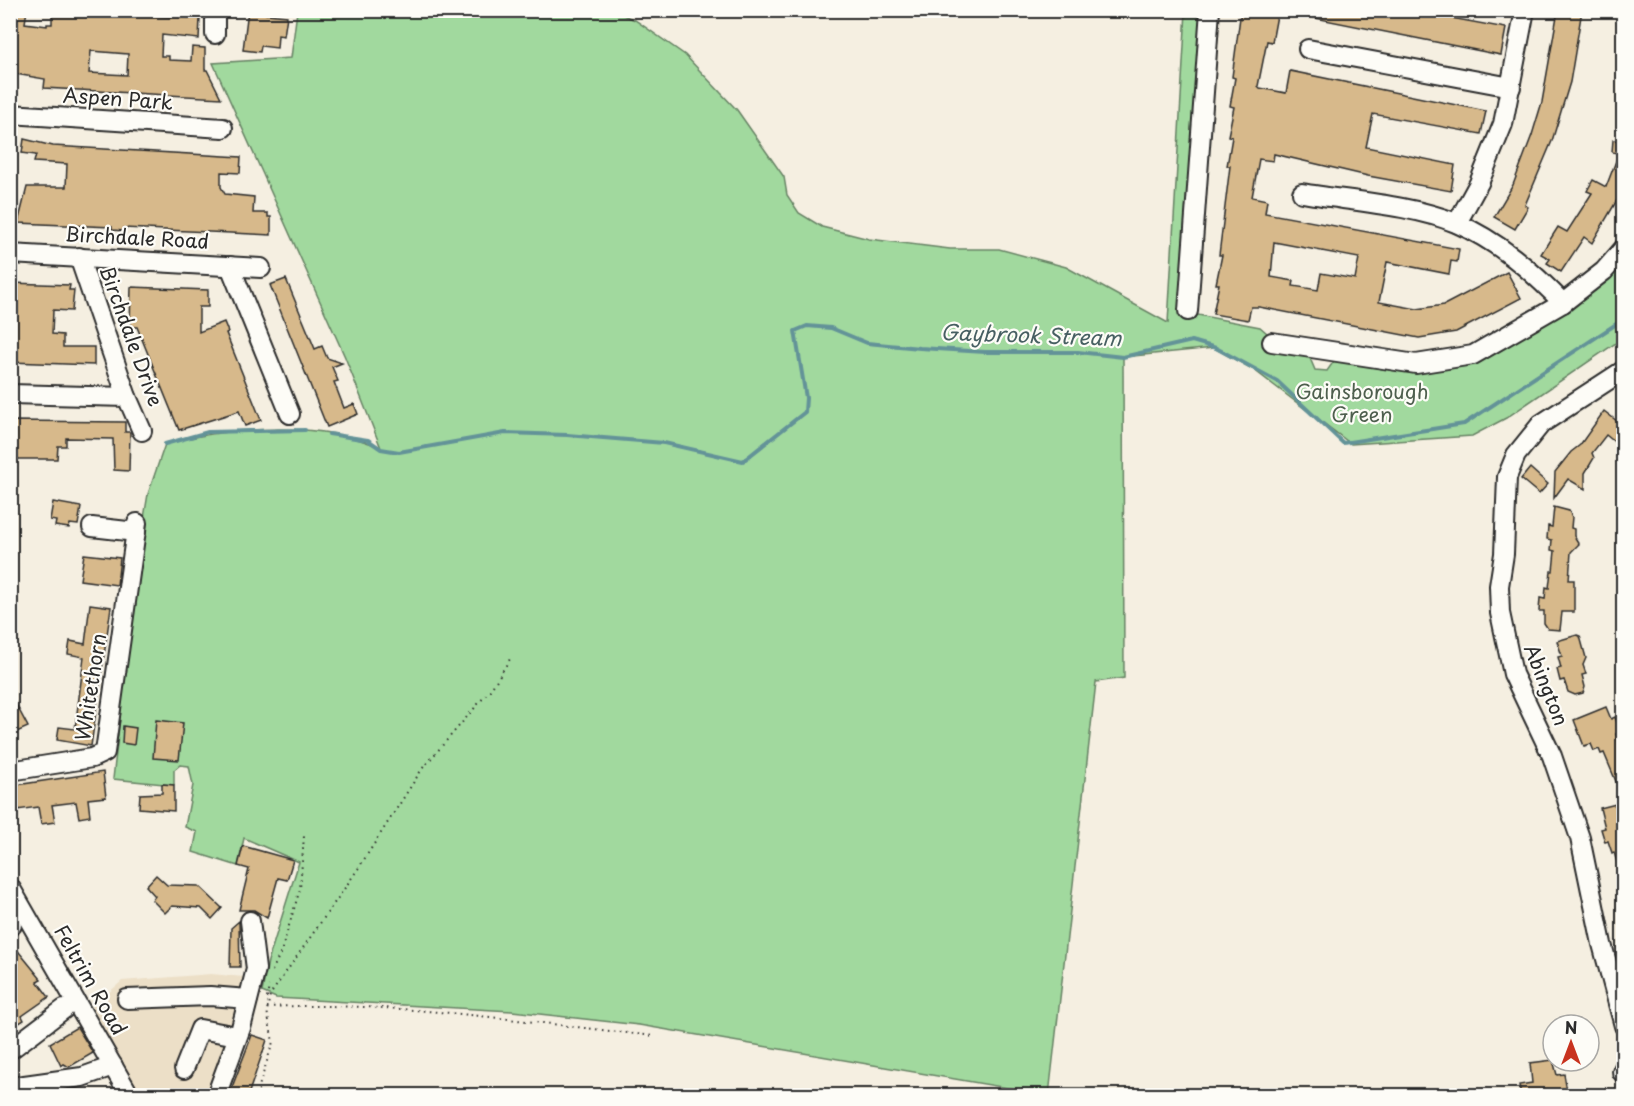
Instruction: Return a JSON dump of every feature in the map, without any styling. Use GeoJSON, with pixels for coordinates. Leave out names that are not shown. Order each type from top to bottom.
{"type":"FeatureCollection","features":[{"type":"Feature","properties":{"kind":"street"},"geometry":{"type":"LineString","coordinates":[[215,10],[215,34]]}},
{"type":"Feature","properties":{"kind":"street"},"geometry":{"type":"LineString","coordinates":[[1188,311],[1210,10]]}},
{"type":"Feature","properties":{"kind":"street"},"geometry":{"type":"LineString","coordinates":[[1457,223],[1493,153],[1503,124],[1525,10]]}},
{"type":"Feature","properties":{"kind":"street"},"geometry":{"type":"LineString","coordinates":[[1308,49],[1511,87]]}},
{"type":"Feature","properties":{"kind":"street","name":"Aspen Park"},"geometry":{"type":"LineString","coordinates":[[10,114],[223,128]]}},
{"type":"Feature","properties":{"kind":"street"},"geometry":{"type":"LineString","coordinates":[[1302,193],[1429,214],[1457,223],[1515,258],[1563,303]]}},
{"type":"Feature","properties":{"kind":"street"},"geometry":{"type":"LineString","coordinates":[[1272,342],[1416,363],[1473,356],[1563,303],[1604,271],[1623,248]]}},
{"type":"Feature","properties":{"kind":"street","name":"Birchdale Road"},"geometry":{"type":"LineString","coordinates":[[10,254],[261,268]]}},
{"type":"Feature","properties":{"kind":"street","name":"Birchdale Drive"},"geometry":{"type":"LineString","coordinates":[[79,257],[127,397],[142,430]]}},
{"type":"Feature","properties":{"kind":"street"},"geometry":{"type":"LineString","coordinates":[[230,266],[290,414]]}},
{"type":"Feature","properties":{"kind":"street","name":"Abington"},"geometry":{"type":"LineString","coordinates":[[1623,370],[1541,424],[1516,455],[1507,477],[1504,554],[1499,586],[1500,613],[1513,674],[1552,756],[1573,816],[1623,1026]]}},
{"type":"Feature","properties":{"kind":"street"},"geometry":{"type":"LineString","coordinates":[[10,394],[127,397]]}},
{"type":"Feature","properties":{"kind":"street","name":"Whitethorn"},"geometry":{"type":"LineString","coordinates":[[10,771],[92,758],[105,752],[137,528],[92,527]]}},
{"type":"Feature","properties":{"kind":"street","name":"Feltrim Road"},"geometry":{"type":"LineString","coordinates":[[10,887],[130,1095]]}},
{"type":"Feature","properties":{"kind":"street"},"geometry":{"type":"LineString","coordinates":[[216,1095],[237,1036],[258,1000],[250,921]]}},
{"type":"Feature","properties":{"kind":"street"},"geometry":{"type":"LineString","coordinates":[[127,999],[210,996],[258,1000]]}},
{"type":"Feature","properties":{"kind":"street"},"geometry":{"type":"LineString","coordinates":[[10,1050],[64,1009]]}},
{"type":"Feature","properties":{"kind":"street"},"geometry":{"type":"LineString","coordinates":[[184,1069],[200,1029],[237,1036]]}},
{"type":"Feature","properties":{"kind":"street"},"geometry":{"type":"LineString","coordinates":[[10,1087],[82,1077],[113,1066]]}},
{"type":"Feature","properties":{"kind":"path"},"geometry":{"type":"LineString","coordinates":[[258,1000],[358,869],[422,769],[490,689],[510,659]]}},
{"type":"Feature","properties":{"kind":"path"},"geometry":{"type":"LineString","coordinates":[[272,973],[281,952],[300,889],[304,836]]}},
{"type":"Feature","properties":{"kind":"path"},"geometry":{"type":"LineString","coordinates":[[258,1000],[270,982]]}},
{"type":"Feature","properties":{"kind":"path"},"geometry":{"type":"LineString","coordinates":[[258,1000],[267,1007],[423,1012],[654,1035]]}},
{"type":"Feature","properties":{"kind":"path"},"geometry":{"type":"LineString","coordinates":[[256,1095],[273,1042],[267,1007]]}},
{"type":"Feature","properties":{"kind":"shaded area"},"geometry":{"type":"Polygon","coordinates":[[[211,974],[265,979],[248,1030],[210,1095],[140,1095],[92,1007],[122,981],[211,974]]]}},
{"type":"Feature","properties":{"kind":"green space","name":"Gainsborough Green"},"geometry":{"type":"Polygon","coordinates":[[[297,11],[614,11],[635,20],[685,55],[737,110],[784,177],[787,195],[799,213],[822,227],[869,239],[950,249],[999,249],[1066,267],[1168,323],[1186,11],[1203,11],[1182,312],[1260,327],[1267,333],[1266,347],[1309,356],[1315,370],[1327,371],[1334,361],[1436,370],[1623,259],[1623,338],[1506,418],[1472,436],[1351,444],[1254,370],[1214,348],[1123,357],[1124,678],[1096,682],[1049,1095],[639,1025],[512,1011],[276,998],[262,992],[268,961],[299,862],[244,838],[238,866],[193,852],[197,832],[185,827],[193,785],[189,766],[180,765],[174,770],[174,785],[113,779],[140,542],[148,494],[165,444],[245,430],[274,429],[331,433],[381,448],[345,357],[213,63],[291,58],[297,11]]]}},
{"type":"Feature","properties":{"kind":"building"},"geometry":{"type":"Polygon","coordinates":[[[10,10],[27,10],[25,23],[47,26],[47,24],[52,24],[52,12],[200,18],[199,39],[162,35],[161,56],[169,56],[169,60],[191,61],[192,47],[205,48],[205,70],[221,98],[44,88],[45,79],[10,73],[10,10]],[[91,51],[89,73],[127,75],[128,54],[91,51]]]}},
{"type":"Feature","properties":{"kind":"building"},"geometry":{"type":"Polygon","coordinates":[[[248,10],[267,10],[266,14],[287,16],[284,36],[278,35],[277,48],[261,46],[260,52],[243,50],[248,10]]]}},
{"type":"Feature","properties":{"kind":"building"},"geometry":{"type":"Polygon","coordinates":[[[1241,10],[1278,10],[1272,42],[1267,41],[1258,86],[1260,88],[1286,93],[1290,71],[1486,111],[1481,134],[1373,114],[1366,147],[1455,165],[1451,191],[1368,176],[1274,154],[1273,161],[1259,159],[1252,197],[1267,200],[1265,213],[1459,249],[1457,262],[1451,261],[1449,274],[1387,262],[1379,302],[1417,309],[1444,305],[1507,272],[1521,298],[1456,332],[1419,338],[1259,307],[1251,307],[1248,320],[1213,314],[1219,284],[1216,284],[1222,255],[1219,255],[1230,166],[1227,166],[1232,137],[1228,136],[1234,107],[1230,106],[1235,78],[1232,77],[1241,10]],[[1274,242],[1271,277],[1294,281],[1293,286],[1318,290],[1321,273],[1355,279],[1359,258],[1274,242]]]}},
{"type":"Feature","properties":{"kind":"building"},"geometry":{"type":"Polygon","coordinates":[[[1305,10],[1408,10],[1506,28],[1501,55],[1305,16],[1305,10]]]}},
{"type":"Feature","properties":{"kind":"building"},"geometry":{"type":"Polygon","coordinates":[[[1558,10],[1582,10],[1570,82],[1552,141],[1525,205],[1528,207],[1515,229],[1494,217],[1513,185],[1532,135],[1542,102],[1558,10]]]}},
{"type":"Feature","properties":{"kind":"building"},"geometry":{"type":"Polygon","coordinates":[[[24,139],[53,146],[241,157],[240,173],[221,172],[221,187],[225,194],[254,197],[253,213],[268,213],[268,217],[271,217],[271,235],[124,228],[124,231],[112,230],[112,227],[18,223],[27,187],[66,187],[67,164],[34,162],[36,155],[22,153],[24,139]]]}},
{"type":"Feature","properties":{"kind":"building"},"geometry":{"type":"Polygon","coordinates":[[[1613,140],[1623,141],[1623,190],[1592,243],[1584,237],[1561,272],[1547,263],[1550,259],[1541,254],[1558,227],[1567,232],[1592,193],[1587,191],[1593,180],[1606,187],[1619,153],[1612,152],[1613,140]]]}},
{"type":"Feature","properties":{"kind":"building"},"geometry":{"type":"Polygon","coordinates":[[[286,279],[315,349],[322,346],[327,358],[342,363],[332,367],[338,381],[334,382],[344,408],[354,404],[358,414],[327,427],[270,285],[286,279]]]}},
{"type":"Feature","properties":{"kind":"building"},"geometry":{"type":"Polygon","coordinates":[[[10,283],[70,285],[69,290],[74,290],[72,311],[53,310],[52,334],[63,335],[63,347],[94,347],[94,365],[10,362],[10,283]]]}},
{"type":"Feature","properties":{"kind":"building"},"geometry":{"type":"Polygon","coordinates":[[[131,287],[208,290],[208,307],[199,307],[199,332],[224,322],[228,332],[226,333],[261,420],[245,426],[239,411],[179,430],[137,327],[130,327],[131,287]]]}},
{"type":"Feature","properties":{"kind":"building"},"geometry":{"type":"Polygon","coordinates":[[[1604,411],[1617,421],[1623,413],[1623,449],[1606,435],[1592,453],[1594,458],[1585,473],[1585,489],[1568,479],[1554,498],[1555,472],[1571,452],[1580,445],[1604,411]]]}},
{"type":"Feature","properties":{"kind":"building"},"geometry":{"type":"Polygon","coordinates":[[[10,421],[125,422],[125,432],[130,432],[129,471],[114,470],[113,439],[66,438],[66,446],[58,446],[57,459],[10,459],[10,421]]]}},
{"type":"Feature","properties":{"kind":"building"},"geometry":{"type":"Polygon","coordinates":[[[1530,468],[1548,484],[1539,494],[1521,479],[1530,468]]]}},
{"type":"Feature","properties":{"kind":"building"},"geometry":{"type":"Polygon","coordinates":[[[53,502],[81,507],[78,525],[70,524],[69,528],[55,526],[56,521],[50,520],[53,502]]]}},
{"type":"Feature","properties":{"kind":"building"},"geometry":{"type":"Polygon","coordinates":[[[1554,507],[1569,511],[1572,517],[1571,528],[1574,529],[1574,536],[1579,544],[1571,552],[1569,580],[1574,580],[1574,612],[1562,612],[1560,630],[1548,629],[1544,623],[1544,611],[1539,611],[1540,598],[1545,599],[1546,587],[1549,588],[1551,571],[1553,571],[1555,551],[1551,550],[1552,540],[1547,539],[1548,526],[1552,527],[1554,507]]]}},
{"type":"Feature","properties":{"kind":"building"},"geometry":{"type":"Polygon","coordinates":[[[84,554],[120,558],[117,585],[80,580],[84,554]]]}},
{"type":"Feature","properties":{"kind":"building"},"geometry":{"type":"Polygon","coordinates":[[[90,604],[111,607],[91,746],[57,740],[59,727],[75,729],[84,657],[68,654],[70,641],[85,644],[90,604]]]}},
{"type":"Feature","properties":{"kind":"building"},"geometry":{"type":"Polygon","coordinates":[[[1580,636],[1586,658],[1583,665],[1586,674],[1582,675],[1585,687],[1583,693],[1575,695],[1568,692],[1564,680],[1560,681],[1557,669],[1561,668],[1558,657],[1562,656],[1557,641],[1580,636]]]}},
{"type":"Feature","properties":{"kind":"building"},"geometry":{"type":"Polygon","coordinates":[[[10,693],[28,727],[10,735],[10,693]]]}},
{"type":"Feature","properties":{"kind":"building"},"geometry":{"type":"Polygon","coordinates":[[[1606,707],[1611,719],[1615,717],[1621,732],[1616,734],[1623,761],[1623,798],[1604,753],[1601,754],[1599,749],[1594,751],[1591,744],[1584,746],[1574,720],[1606,707]]]}},
{"type":"Feature","properties":{"kind":"building"},"geometry":{"type":"Polygon","coordinates":[[[156,720],[183,723],[179,760],[153,758],[156,720]]]}},
{"type":"Feature","properties":{"kind":"building"},"geometry":{"type":"Polygon","coordinates":[[[123,726],[136,728],[134,745],[122,743],[123,726]]]}},
{"type":"Feature","properties":{"kind":"building"},"geometry":{"type":"Polygon","coordinates":[[[103,772],[106,797],[88,799],[90,816],[79,818],[76,802],[52,805],[55,822],[41,824],[38,807],[10,811],[10,786],[103,772]]]}},
{"type":"Feature","properties":{"kind":"building"},"geometry":{"type":"Polygon","coordinates":[[[162,784],[174,785],[174,811],[139,808],[140,794],[162,793],[162,784]]]}},
{"type":"Feature","properties":{"kind":"building"},"geometry":{"type":"Polygon","coordinates":[[[1620,803],[1623,817],[1623,873],[1620,873],[1608,841],[1605,842],[1601,829],[1605,828],[1600,808],[1620,803]]]}},
{"type":"Feature","properties":{"kind":"building"},"geometry":{"type":"Polygon","coordinates":[[[243,846],[293,860],[287,880],[278,878],[267,918],[254,910],[239,910],[249,869],[238,866],[243,846]]]}},
{"type":"Feature","properties":{"kind":"building"},"geometry":{"type":"Polygon","coordinates":[[[156,875],[167,885],[199,886],[222,908],[212,919],[201,908],[172,906],[165,913],[152,900],[155,896],[146,886],[156,875]]]}},
{"type":"Feature","properties":{"kind":"building"},"geometry":{"type":"Polygon","coordinates":[[[239,921],[240,967],[230,967],[231,928],[239,921]]]}},
{"type":"Feature","properties":{"kind":"building"},"geometry":{"type":"Polygon","coordinates":[[[10,941],[41,979],[37,981],[49,997],[22,1016],[24,1020],[10,1029],[10,941]]]}},
{"type":"Feature","properties":{"kind":"building"},"geometry":{"type":"Polygon","coordinates":[[[77,1027],[93,1053],[69,1067],[64,1064],[61,1066],[50,1043],[77,1027]]]}},
{"type":"Feature","properties":{"kind":"building"},"geometry":{"type":"Polygon","coordinates":[[[252,1035],[267,1040],[248,1095],[229,1095],[252,1035]]]}},
{"type":"Feature","properties":{"kind":"building"},"geometry":{"type":"Polygon","coordinates":[[[1541,1062],[1541,1073],[1564,1074],[1567,1091],[1557,1092],[1557,1095],[1521,1095],[1519,1085],[1532,1083],[1530,1063],[1541,1062]]]}},
{"type":"Feature","properties":{"kind":"waterway","name":"Gaybrook Stream"},"geometry":{"type":"LineString","coordinates":[[329,434],[368,440],[381,449],[399,452],[505,433],[567,435],[664,443],[743,461],[805,412],[806,398],[795,331],[807,326],[831,328],[867,343],[985,352],[1078,352],[1123,357],[1192,341],[1216,348],[1277,381],[1343,443],[1464,424],[1624,319]]}},
{"type":"Feature","properties":{"kind":"waterway","name":"Gaybrook Stream"},"geometry":{"type":"LineString","coordinates":[[165,444],[208,432],[305,430]]}}]}
